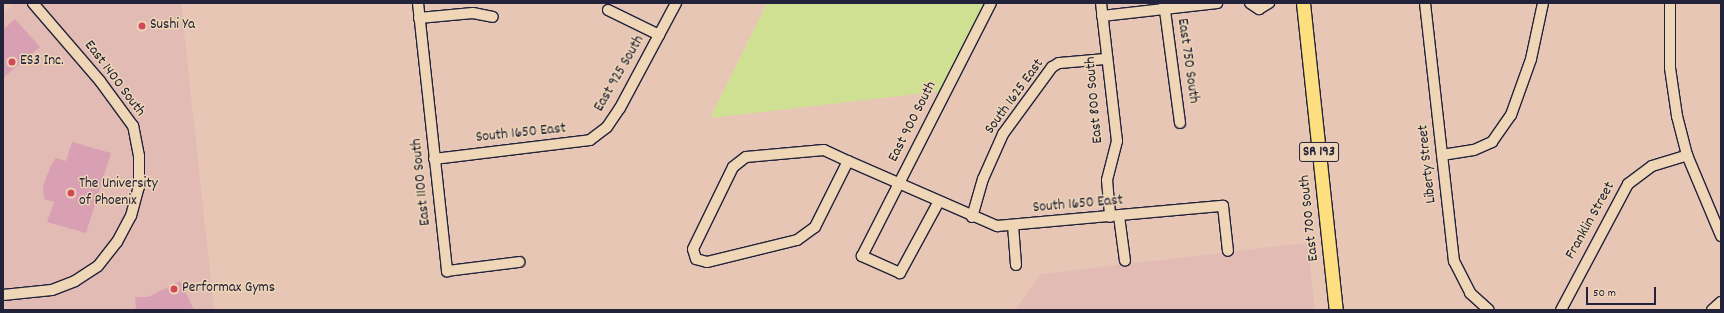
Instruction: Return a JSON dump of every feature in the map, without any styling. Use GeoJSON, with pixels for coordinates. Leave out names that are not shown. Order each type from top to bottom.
{"type":"FeatureCollection","features":[{"type":"Feature","properties":{"kind":"main road","name":"East 700 South"},"geometry":{"type":"LineString","coordinates":[[1303,3],[1336,310]]}},
{"type":"Feature","properties":{"kind":"street","name":"East 1400 South"},"geometry":{"type":"LineString","coordinates":[[3,295],[52,290],[74,281],[98,266],[117,242],[131,216],[139,187],[139,156],[133,126],[100,81],[33,3]]}},
{"type":"Feature","properties":{"kind":"street","name":"East 1100 South"},"geometry":{"type":"LineString","coordinates":[[418,3],[447,271],[519,262]]}},
{"type":"Feature","properties":{"kind":"street","name":"East 925 South"},"geometry":{"type":"LineString","coordinates":[[607,127],[676,3]]}},
{"type":"Feature","properties":{"kind":"street","name":"East 900 South"},"geometry":{"type":"LineString","coordinates":[[938,203],[900,273],[862,256],[991,3]]}},
{"type":"Feature","properties":{"kind":"street","name":"East 800 South"},"geometry":{"type":"LineString","coordinates":[[1101,3],[1106,59],[1117,141],[1106,180],[1125,260]]}},
{"type":"Feature","properties":{"kind":"street"},"geometry":{"type":"LineString","coordinates":[[1102,16],[1164,5],[1217,3]]}},
{"type":"Feature","properties":{"kind":"street"},"geometry":{"type":"LineString","coordinates":[[1250,3],[1259,9],[1269,3]]}},
{"type":"Feature","properties":{"kind":"street","name":"Liberty Street"},"geometry":{"type":"LineString","coordinates":[[1425,3],[1454,261],[1470,293],[1489,310]]}},
{"type":"Feature","properties":{"kind":"street"},"geometry":{"type":"LineString","coordinates":[[1442,154],[1474,150],[1492,142],[1510,115],[1531,59],[1543,3]]}},
{"type":"Feature","properties":{"kind":"street"},"geometry":{"type":"LineString","coordinates":[[1670,3],[1670,68],[1687,155],[1721,236]]}},
{"type":"Feature","properties":{"kind":"street","name":"East 750 South"},"geometry":{"type":"LineString","coordinates":[[1164,5],[1180,123]]}},
{"type":"Feature","properties":{"kind":"street","name":"East 925 South"},"geometry":{"type":"LineString","coordinates":[[608,10],[659,35]]}},
{"type":"Feature","properties":{"kind":"street"},"geometry":{"type":"LineString","coordinates":[[419,18],[473,13],[493,16]]}},
{"type":"Feature","properties":{"kind":"street","name":"South 1625 East"},"geometry":{"type":"LineString","coordinates":[[972,217],[983,179],[1003,134],[1052,67],[1059,62],[1106,59]]}},
{"type":"Feature","properties":{"kind":"street","name":"South 1650 East"},"geometry":{"type":"LineString","coordinates":[[434,159],[572,144],[590,140],[607,127]]}},
{"type":"Feature","properties":{"kind":"street","name":"South 1650 East"},"geometry":{"type":"LineString","coordinates":[[848,161],[815,227],[797,240],[707,262],[696,259],[692,249],[733,166],[746,157],[824,150],[848,161],[898,184],[938,203],[997,226],[1115,217],[1223,206],[1228,251]]}},
{"type":"Feature","properties":{"kind":"street","name":"Franklin Street"},"geometry":{"type":"LineString","coordinates":[[1561,310],[1628,184],[1652,166],[1687,155]]}},
{"type":"Feature","properties":{"kind":"street"},"geometry":{"type":"LineString","coordinates":[[1013,225],[1016,265]]}},
{"type":"Feature","properties":{"kind":"street"},"geometry":{"type":"LineString","coordinates":[[1712,310],[1721,302]]}},
{"type":"Feature","properties":{"kind":"shaded area"},"geometry":{"type":"Polygon","coordinates":[[[16,3],[181,3],[214,310],[3,310],[3,14],[16,3]]]}},
{"type":"Feature","properties":{"kind":"shaded area"},"geometry":{"type":"Polygon","coordinates":[[[1307,243],[1315,310],[1015,310],[1041,274],[1307,243]]]}},
{"type":"Feature","properties":{"kind":"green space"},"geometry":{"type":"Polygon","coordinates":[[[767,3],[984,3],[942,91],[710,118],[767,3]]]}},
{"type":"Feature","properties":{"kind":"building","name":"ES3 Inc."},"geometry":{"type":"Polygon","coordinates":[[[15,19],[40,47],[3,78],[3,30],[15,19]]]}},
{"type":"Feature","properties":{"kind":"building","name":"The University of Phoenix"},"geometry":{"type":"Polygon","coordinates":[[[72,142],[111,153],[86,233],[47,222],[54,202],[44,199],[43,186],[51,165],[56,158],[66,161],[72,142]]]}},
{"type":"Feature","properties":{"kind":"building","name":"Performax Gyms"},"geometry":{"type":"Polygon","coordinates":[[[180,281],[194,310],[136,310],[135,297],[148,297],[180,281]]]}},
{"type":"Feature","properties":{"kind":"place","name":"Sushi Ya"},"geometry":{"type":"Point","coordinates":[142,26]}},
{"type":"Feature","properties":{"kind":"place","name":"ES3 Inc."},"geometry":{"type":"Point","coordinates":[12,62]}},
{"type":"Feature","properties":{"kind":"place","name":"The University of Phoenix"},"geometry":{"type":"Point","coordinates":[71,193]}},
{"type":"Feature","properties":{"kind":"place","name":"Performax Gyms"},"geometry":{"type":"Point","coordinates":[174,289]}}]}
